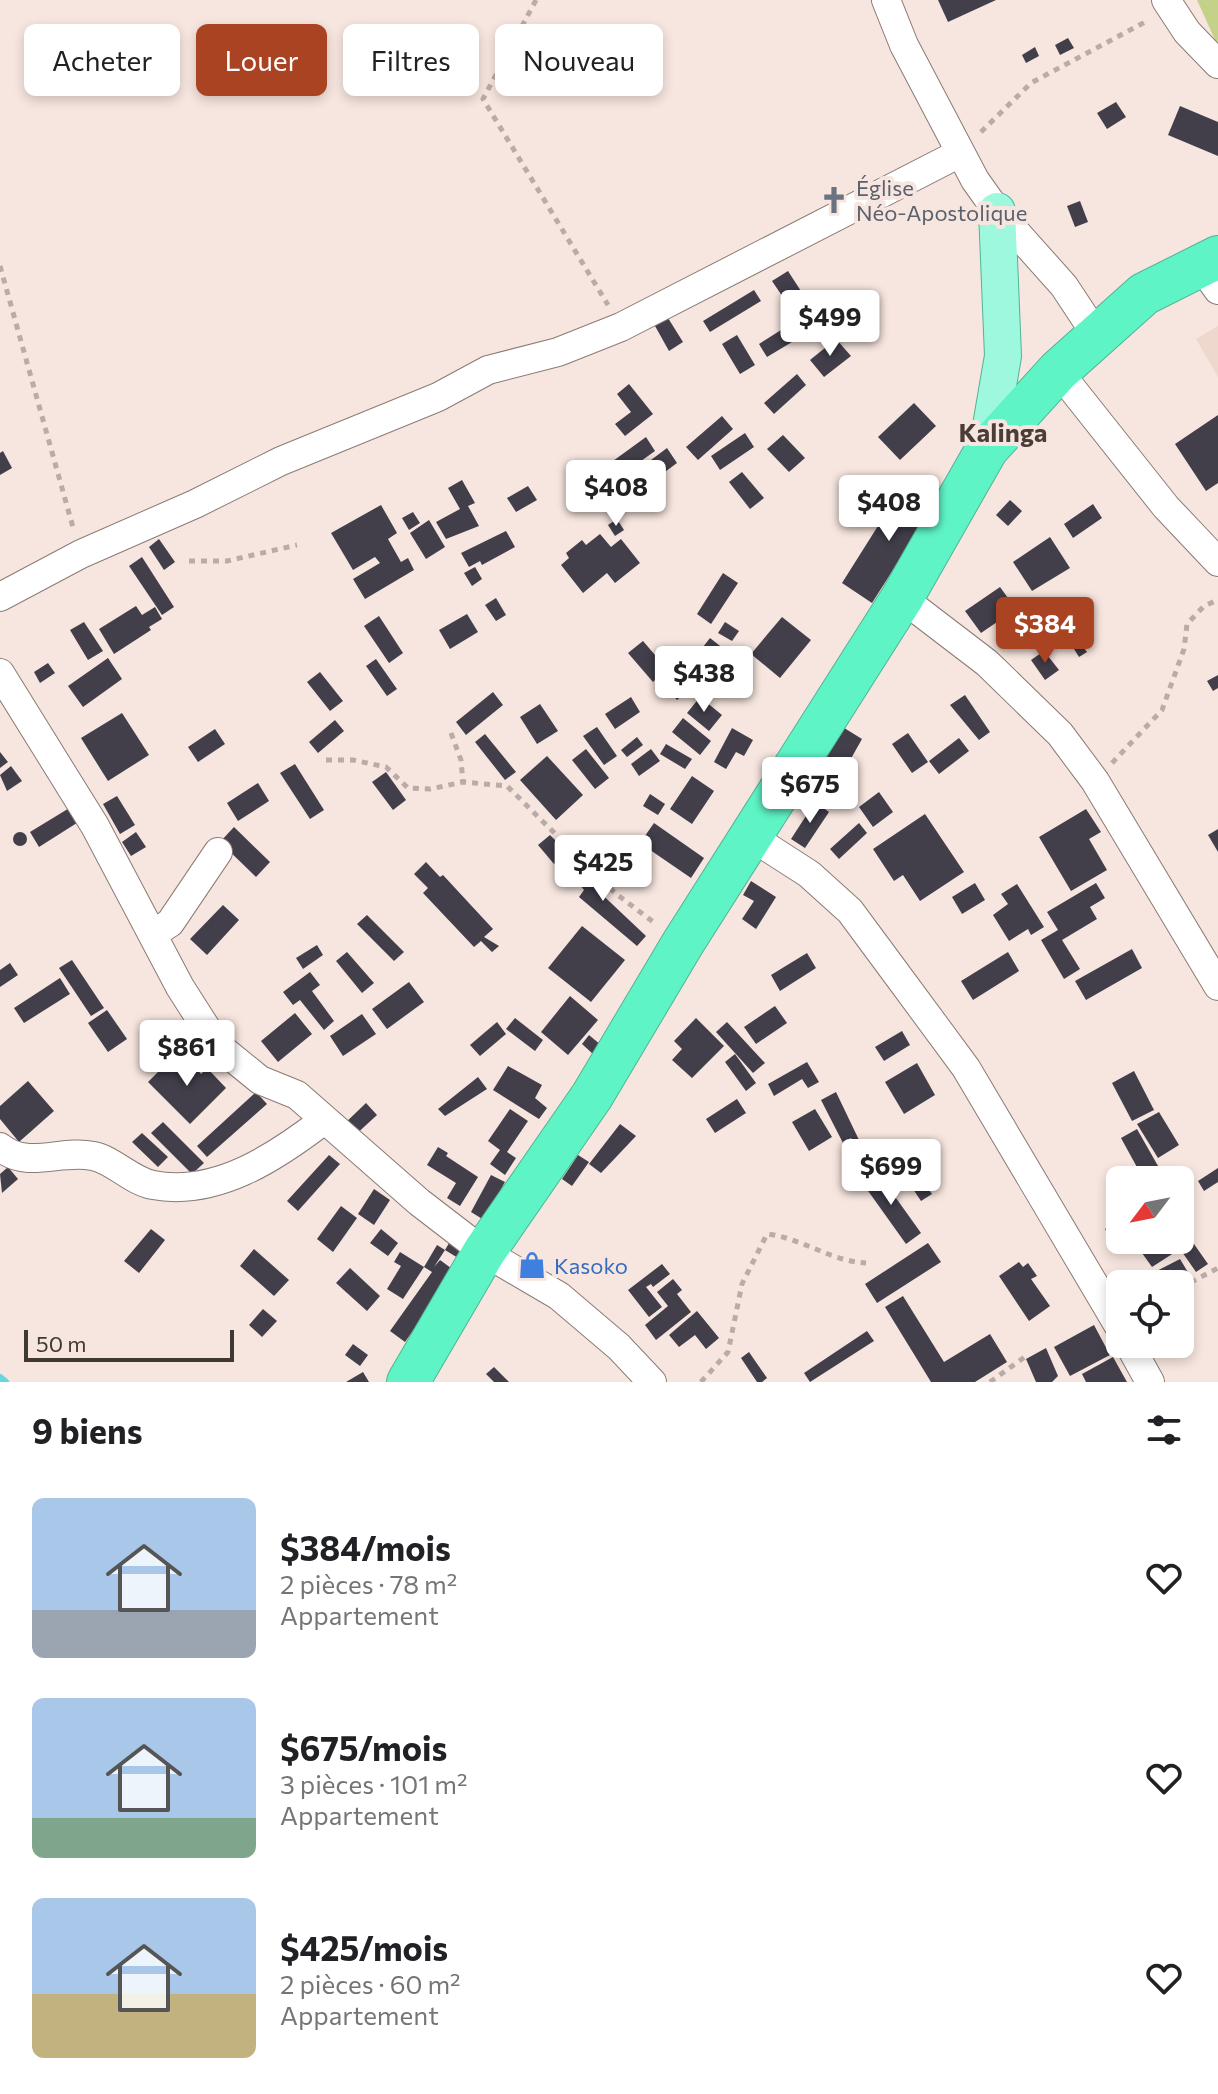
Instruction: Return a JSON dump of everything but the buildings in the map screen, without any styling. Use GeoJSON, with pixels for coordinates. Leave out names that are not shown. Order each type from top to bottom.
{"type":"FeatureCollection","features":[{"type":"Feature","properties":{"kind":"highway"},"geometry":{"type":"LineString","coordinates":[[408,1382],[484,1252],[592,1096],[683,943],[902,598],[987,449],[1058,371],[1144,294],[1212,271]]}},
{"type":"Feature","properties":{"kind":"main road"},"geometry":{"type":"LineString","coordinates":[[987,449],[1003,356],[997,211]]}},
{"type":"Feature","properties":{"kind":"street"},"geometry":{"type":"LineString","coordinates":[[886,0],[904,45],[960,153],[997,211],[1056,277],[1097,336]]}},
{"type":"Feature","properties":{"kind":"street"},"geometry":{"type":"LineString","coordinates":[[1169,4],[1187,32],[1218,64]]}},
{"type":"Feature","properties":{"kind":"street"},"geometry":{"type":"LineString","coordinates":[[0,597],[81,554],[195,504],[295,454],[438,397],[488,370],[558,352],[621,327],[960,153]]}},
{"type":"Feature","properties":{"kind":"street"},"geometry":{"type":"LineString","coordinates":[[1058,371],[1166,507],[1218,562]]}},
{"type":"Feature","properties":{"kind":"street"},"geometry":{"type":"LineString","coordinates":[[902,598],[987,663],[1060,734],[1095,781],[1218,986]]}},
{"type":"Feature","properties":{"kind":"street"},"geometry":{"type":"LineString","coordinates":[[0,673],[95,826],[217,1045],[260,1080],[297,1095],[419,1202],[484,1252],[559,1296],[619,1347],[652,1382]]}},
{"type":"Feature","properties":{"kind":"street"},"geometry":{"type":"LineString","coordinates":[[750,836],[809,874],[850,911],[966,1068],[1106,1304]]}},
{"type":"Feature","properties":{"kind":"street"},"geometry":{"type":"LineString","coordinates":[[153,934],[170,923],[218,852]]}},
{"type":"Feature","properties":{"kind":"street"},"geometry":{"type":"LineString","coordinates":[[0,1147],[9,1155],[40,1161],[63,1153],[96,1156],[150,1185],[197,1188],[241,1172],[299,1139],[324,1120]]}},
{"type":"Feature","properties":{"kind":"street"},"geometry":{"type":"LineString","coordinates":[[1137,1358],[1150,1382]]}},
{"type":"Feature","properties":{"kind":"path"},"geometry":{"type":"LineString","coordinates":[[536,0],[483,99],[621,327]]}},
{"type":"Feature","properties":{"kind":"path"},"geometry":{"type":"LineString","coordinates":[[960,153],[1031,83],[1169,4]]}},
{"type":"Feature","properties":{"kind":"path"},"geometry":{"type":"LineString","coordinates":[[0,266],[81,554]]}},
{"type":"Feature","properties":{"kind":"path"},"geometry":{"type":"LineString","coordinates":[[189,561],[227,561],[297,545]]}},
{"type":"Feature","properties":{"kind":"path"},"geometry":{"type":"LineString","coordinates":[[1095,781],[1162,710],[1184,649],[1187,624],[1204,606],[1218,600]]}},
{"type":"Feature","properties":{"kind":"path"},"geometry":{"type":"LineString","coordinates":[[451,733],[461,760],[463,782]]}},
{"type":"Feature","properties":{"kind":"path"},"geometry":{"type":"LineString","coordinates":[[326,760],[353,760],[386,767],[408,788],[430,789],[463,782],[507,786],[615,893],[683,943]]}},
{"type":"Feature","properties":{"kind":"path"},"geometry":{"type":"LineString","coordinates":[[701,1382],[728,1352],[742,1284],[767,1234],[789,1236],[845,1262],[866,1263]]}},
{"type":"Feature","properties":{"kind":"path"},"geometry":{"type":"LineString","coordinates":[[1194,1281],[1218,1268]]}},
{"type":"Feature","properties":{"kind":"path"},"geometry":{"type":"LineString","coordinates":[[990,1382],[1026,1356]]}},
{"type":"Feature","properties":{"kind":"shaded area"},"geometry":{"type":"Polygon","coordinates":[[[1218,326],[1218,377],[1196,339],[1218,326]]]}},
{"type":"Feature","properties":{"kind":"green space"},"geometry":{"type":"Polygon","coordinates":[[[1197,0],[1218,0],[1216,42],[1197,0]]]}},
{"type":"Feature","properties":{"kind":"waterway"},"geometry":{"type":"LineString","coordinates":[[0,1378],[5,1382]]}},
{"type":"Feature","properties":{"kind":"place","name":"Église Néo-Apostolique"},"geometry":{"type":"Point","coordinates":[834,200]}},
{"type":"Feature","properties":{"kind":"place","name":"Kasoko"},"geometry":{"type":"Point","coordinates":[532,1265]}},
{"type":"Feature","properties":{"kind":"district","name":"Kalinga"},"geometry":{"type":"Point","coordinates":[1003,431]}}]}
